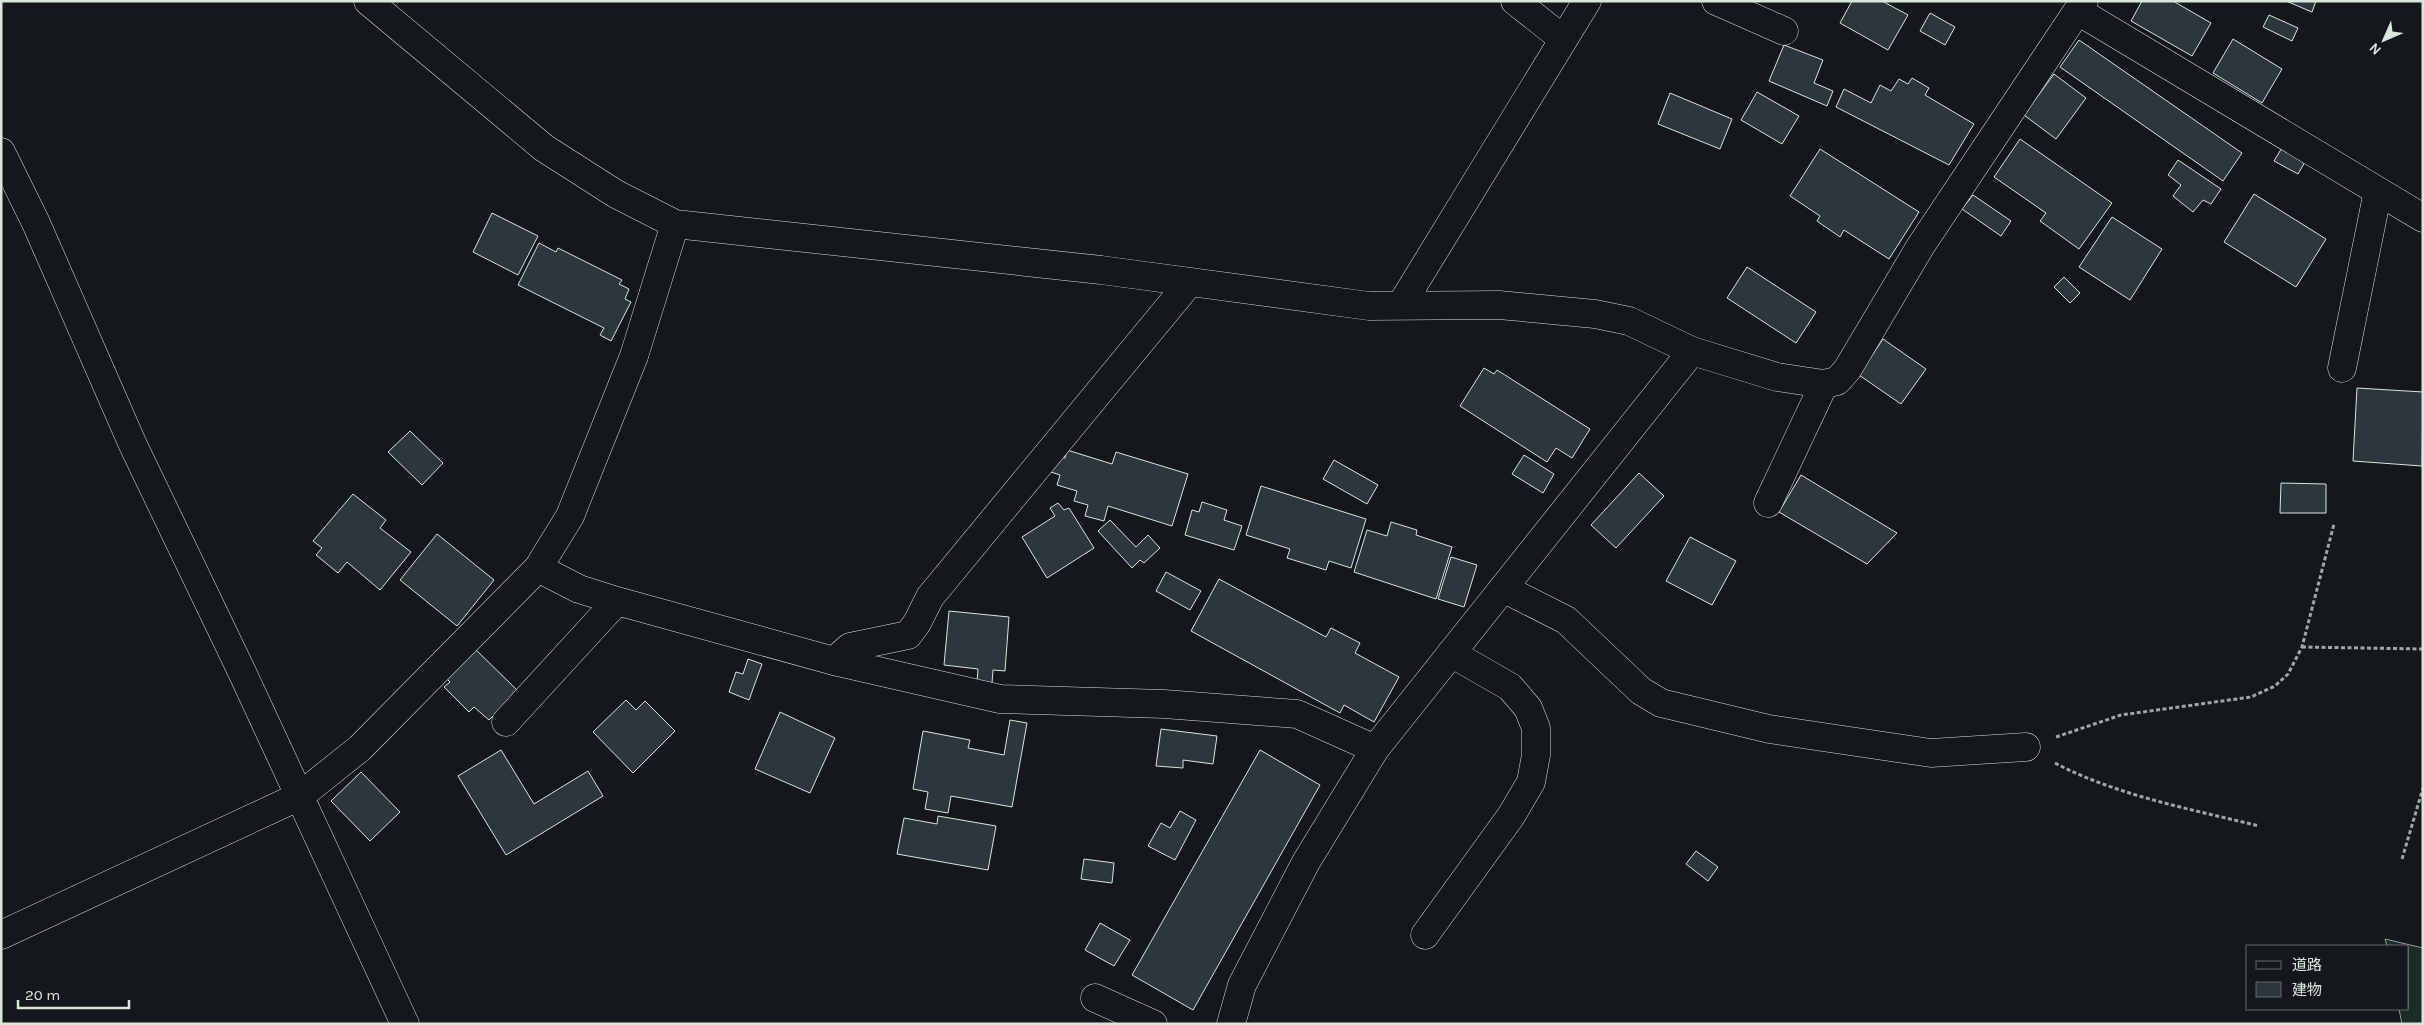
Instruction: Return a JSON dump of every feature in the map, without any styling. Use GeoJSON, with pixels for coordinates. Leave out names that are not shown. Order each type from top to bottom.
{"type":"FeatureCollection","features":[{"type":"Feature","properties":{"kind":"street"},"geometry":{"type":"LineString","coordinates":[[368,1],[544,148],[616,194],[675,224],[1101,270],[1369,306],[1401,304],[1499,305],[1595,314],[1629,321],[1692,351],[1777,377],[1824,384],[1837,381],[1847,370],[1920,247],[2081,6],[2423,218]]}},
{"type":"Feature","properties":{"kind":"street"},"geometry":{"type":"LineString","coordinates":[[1515,1],[1562,39]]}},
{"type":"Feature","properties":{"kind":"street"},"geometry":{"type":"LineString","coordinates":[[1401,304],[1586,1]]}},
{"type":"Feature","properties":{"kind":"street"},"geometry":{"type":"LineString","coordinates":[[1716,1],[1784,31]]}},
{"type":"Feature","properties":{"kind":"street"},"geometry":{"type":"LineString","coordinates":[[1,152],[36,223],[133,445],[300,796],[405,1024]]}},
{"type":"Feature","properties":{"kind":"street"},"geometry":{"type":"LineString","coordinates":[[2342,368],[2378,191]]}},
{"type":"Feature","properties":{"kind":"street"},"geometry":{"type":"LineString","coordinates":[[1,935],[300,796],[360,748],[538,568],[570,516],[634,356],[675,224]]}},
{"type":"Feature","properties":{"kind":"street"},"geometry":{"type":"LineString","coordinates":[[834,661],[850,647],[908,635],[917,623],[930,597],[1189,283]]}},
{"type":"Feature","properties":{"kind":"street"},"geometry":{"type":"LineString","coordinates":[[1231,1024],[1242,985],[1306,862],[1375,749],[1692,351]]}},
{"type":"Feature","properties":{"kind":"street"},"geometry":{"type":"LineString","coordinates":[[1768,503],[1824,384]]}},
{"type":"Feature","properties":{"kind":"street"},"geometry":{"type":"LineString","coordinates":[[538,568],[578,589],[618,601],[834,661],[1000,699],[1164,704],[1297,714],[1375,749]]}},
{"type":"Feature","properties":{"kind":"street"},"geometry":{"type":"LineString","coordinates":[[1503,588],[1566,620],[1641,691],[1661,703],[1769,729],[1932,753],[2026,747]]}},
{"type":"Feature","properties":{"kind":"street"},"geometry":{"type":"LineString","coordinates":[[506,722],[618,601]]}},
{"type":"Feature","properties":{"kind":"street"},"geometry":{"type":"LineString","coordinates":[[1425,935],[1511,816],[1531,782],[1536,755],[1536,728],[1528,708],[1510,687],[1451,653]]}},
{"type":"Feature","properties":{"kind":"street"},"geometry":{"type":"LineString","coordinates":[[1095,998],[1153,1024]]}},
{"type":"Feature","properties":{"kind":"path"},"geometry":{"type":"LineString","coordinates":[[2026,747],[2121,716],[2251,696],[2276,686],[2288,674],[2302,646],[2334,524]]}},
{"type":"Feature","properties":{"kind":"path"},"geometry":{"type":"LineString","coordinates":[[2302,646],[2423,649]]}},
{"type":"Feature","properties":{"kind":"path"},"geometry":{"type":"LineString","coordinates":[[2026,747],[2085,778],[2169,804],[2259,826]]}},
{"type":"Feature","properties":{"kind":"path"},"geometry":{"type":"LineString","coordinates":[[2402,858],[2423,788]]}},
{"type":"Feature","properties":{"kind":"green space"},"geometry":{"type":"Polygon","coordinates":[[[2385,939],[2423,948],[2423,1024],[2402,1024],[2399,1010],[2409,1010],[2409,945],[2387,945],[2385,939]]]}},
{"type":"Feature","properties":{"kind":"building"},"geometry":{"type":"Polygon","coordinates":[[[1852,1],[1882,1],[1908,15],[1888,50],[1840,23],[1852,1]]]}},
{"type":"Feature","properties":{"kind":"building"},"geometry":{"type":"Polygon","coordinates":[[[2142,1],[2173,1],[2211,23],[2192,56],[2131,21],[2142,1]]]}},
{"type":"Feature","properties":{"kind":"building"},"geometry":{"type":"Polygon","coordinates":[[[2286,1],[2316,1],[2312,12],[2286,1]]]}},
{"type":"Feature","properties":{"kind":"building"},"geometry":{"type":"Polygon","coordinates":[[[1930,13],[1955,27],[1945,45],[1920,31],[1930,13]]]}},
{"type":"Feature","properties":{"kind":"building"},"geometry":{"type":"Polygon","coordinates":[[[2269,15],[2298,28],[2292,41],[2263,27],[2269,15]]]}},
{"type":"Feature","properties":{"kind":"building"},"geometry":{"type":"Polygon","coordinates":[[[2233,39],[2282,69],[2262,103],[2213,73],[2233,39]]]}},
{"type":"Feature","properties":{"kind":"building"},"geometry":{"type":"Polygon","coordinates":[[[2079,40],[2242,153],[2223,181],[2060,67],[2079,40]]]}},
{"type":"Feature","properties":{"kind":"building"},"geometry":{"type":"Polygon","coordinates":[[[1784,45],[1823,60],[1814,83],[1833,91],[1827,106],[1769,81],[1784,45]]]}},
{"type":"Feature","properties":{"kind":"building"},"geometry":{"type":"Polygon","coordinates":[[[2054,74],[2086,98],[2056,139],[2024,115],[2054,74]]]}},
{"type":"Feature","properties":{"kind":"building"},"geometry":{"type":"Polygon","coordinates":[[[1912,78],[1929,88],[1925,95],[1974,124],[1949,165],[1836,107],[1844,89],[1871,103],[1880,85],[1891,91],[1899,79],[1908,84],[1912,78]]]}},
{"type":"Feature","properties":{"kind":"building"},"geometry":{"type":"Polygon","coordinates":[[[1757,92],[1799,116],[1782,144],[1741,120],[1757,92]]]}},
{"type":"Feature","properties":{"kind":"building"},"geometry":{"type":"Polygon","coordinates":[[[1670,93],[1732,119],[1720,149],[1658,124],[1670,93]]]}},
{"type":"Feature","properties":{"kind":"building"},"geometry":{"type":"Polygon","coordinates":[[[2020,139],[2112,203],[2079,249],[2040,221],[2046,213],[1994,177],[2020,139]]]}},
{"type":"Feature","properties":{"kind":"building"},"geometry":{"type":"Polygon","coordinates":[[[2283,146],[2306,160],[2298,174],[2274,161],[2283,146]]]}},
{"type":"Feature","properties":{"kind":"building"},"geometry":{"type":"Polygon","coordinates":[[[1820,149],[1919,212],[1889,259],[1844,230],[1840,237],[1817,221],[1820,216],[1790,196],[1820,149]]]}},
{"type":"Feature","properties":{"kind":"building"},"geometry":{"type":"Polygon","coordinates":[[[2178,160],[2221,189],[2211,204],[2203,200],[2193,212],[2173,196],[2181,185],[2168,175],[2178,160]]]}},
{"type":"Feature","properties":{"kind":"building"},"geometry":{"type":"Polygon","coordinates":[[[2254,194],[2326,239],[2296,287],[2224,242],[2254,194]]]}},
{"type":"Feature","properties":{"kind":"building"},"geometry":{"type":"Polygon","coordinates":[[[1973,195],[2011,221],[2001,236],[1962,209],[1973,195]]]}},
{"type":"Feature","properties":{"kind":"building"},"geometry":{"type":"Polygon","coordinates":[[[492,213],[538,236],[518,275],[473,252],[492,213]]]}},
{"type":"Feature","properties":{"kind":"building"},"geometry":{"type":"Polygon","coordinates":[[[2112,217],[2162,249],[2130,300],[2079,267],[2112,217]]]}},
{"type":"Feature","properties":{"kind":"building"},"geometry":{"type":"Polygon","coordinates":[[[539,243],[556,252],[558,248],[622,280],[619,284],[629,289],[625,299],[631,302],[611,341],[600,335],[604,328],[518,285],[539,243]]]}},
{"type":"Feature","properties":{"kind":"building"},"geometry":{"type":"Polygon","coordinates":[[[1747,267],[1816,312],[1796,343],[1727,298],[1747,267]]]}},
{"type":"Feature","properties":{"kind":"building"},"geometry":{"type":"Polygon","coordinates":[[[2064,277],[2080,293],[2070,303],[2054,287],[2064,277]]]}},
{"type":"Feature","properties":{"kind":"building"},"geometry":{"type":"Polygon","coordinates":[[[1883,339],[1926,369],[1901,404],[1859,375],[1883,339]]]}},
{"type":"Feature","properties":{"kind":"building"},"geometry":{"type":"Polygon","coordinates":[[[1484,368],[1494,374],[1497,370],[1590,429],[1572,458],[1556,448],[1547,462],[1460,406],[1484,368]]]}},
{"type":"Feature","properties":{"kind":"building"},"geometry":{"type":"Polygon","coordinates":[[[2357,388],[2423,392],[2422,466],[2353,461],[2357,388]]]}},
{"type":"Feature","properties":{"kind":"building"},"geometry":{"type":"Polygon","coordinates":[[[410,431],[443,463],[422,485],[388,452],[410,431]]]}},
{"type":"Feature","properties":{"kind":"building"},"geometry":{"type":"Polygon","coordinates":[[[1067,450],[1112,464],[1116,452],[1188,474],[1172,526],[1108,506],[1104,521],[1085,516],[1088,505],[1074,501],[1077,491],[1057,485],[1060,475],[1048,471],[1053,455],[1065,458],[1067,450]]]}},
{"type":"Feature","properties":{"kind":"building"},"geometry":{"type":"Polygon","coordinates":[[[1524,455],[1554,474],[1543,493],[1512,474],[1524,455]]]}},
{"type":"Feature","properties":{"kind":"building"},"geometry":{"type":"Polygon","coordinates":[[[1334,460],[1378,485],[1367,504],[1323,479],[1334,460]]]}},
{"type":"Feature","properties":{"kind":"building"},"geometry":{"type":"Polygon","coordinates":[[[1639,473],[1664,496],[1616,548],[1591,525],[1639,473]]]}},
{"type":"Feature","properties":{"kind":"building"},"geometry":{"type":"Polygon","coordinates":[[[1801,475],[1897,533],[1867,564],[1779,512],[1801,475]]]}},
{"type":"Feature","properties":{"kind":"building"},"geometry":{"type":"Polygon","coordinates":[[[2281,483],[2326,484],[2326,513],[2280,513],[2281,483]]]}},
{"type":"Feature","properties":{"kind":"building"},"geometry":{"type":"Polygon","coordinates":[[[1261,486],[1366,519],[1351,568],[1329,561],[1326,570],[1287,558],[1290,549],[1246,535],[1261,486]]]}},
{"type":"Feature","properties":{"kind":"building"},"geometry":{"type":"Polygon","coordinates":[[[353,494],[386,520],[380,528],[411,552],[380,590],[347,562],[338,573],[316,555],[322,548],[313,541],[353,494]]]}},
{"type":"Feature","properties":{"kind":"building"},"geometry":{"type":"Polygon","coordinates":[[[1202,502],[1227,510],[1224,520],[1242,526],[1234,550],[1185,535],[1192,510],[1199,512],[1202,502]]]}},
{"type":"Feature","properties":{"kind":"building"},"geometry":{"type":"Polygon","coordinates":[[[1058,503],[1064,510],[1069,508],[1094,548],[1047,578],[1022,537],[1055,516],[1050,508],[1058,503]]]}},
{"type":"Feature","properties":{"kind":"building"},"geometry":{"type":"Polygon","coordinates":[[[1110,520],[1136,547],[1148,535],[1160,548],[1144,563],[1140,560],[1132,568],[1098,531],[1110,520]]]}},
{"type":"Feature","properties":{"kind":"building"},"geometry":{"type":"Polygon","coordinates":[[[1391,522],[1417,530],[1416,535],[1452,547],[1436,599],[1354,572],[1367,530],[1387,536],[1391,522]]]}},
{"type":"Feature","properties":{"kind":"building"},"geometry":{"type":"Polygon","coordinates":[[[437,534],[494,580],[457,626],[400,580],[437,534]]]}},
{"type":"Feature","properties":{"kind":"building"},"geometry":{"type":"Polygon","coordinates":[[[1690,537],[1736,561],[1712,605],[1666,581],[1690,537]]]}},
{"type":"Feature","properties":{"kind":"building"},"geometry":{"type":"Polygon","coordinates":[[[1451,557],[1477,565],[1464,607],[1438,599],[1451,557]]]}},
{"type":"Feature","properties":{"kind":"building"},"geometry":{"type":"Polygon","coordinates":[[[1166,572],[1201,591],[1190,610],[1156,591],[1166,572]]]}},
{"type":"Feature","properties":{"kind":"building"},"geometry":{"type":"Polygon","coordinates":[[[1219,579],[1326,637],[1331,628],[1360,643],[1355,653],[1399,677],[1374,722],[1344,705],[1340,713],[1191,631],[1219,579]]]}},
{"type":"Feature","properties":{"kind":"building"},"geometry":{"type":"Polygon","coordinates":[[[949,611],[1009,617],[1005,671],[993,670],[992,683],[977,682],[978,669],[944,665],[949,611]]]}},
{"type":"Feature","properties":{"kind":"building"},"geometry":{"type":"Polygon","coordinates":[[[473,647],[518,691],[489,720],[474,707],[469,712],[444,687],[450,682],[445,677],[473,647]]]}},
{"type":"Feature","properties":{"kind":"building"},"geometry":{"type":"Polygon","coordinates":[[[748,659],[762,664],[749,700],[729,692],[736,672],[743,674],[748,659]]]}},
{"type":"Feature","properties":{"kind":"building"},"geometry":{"type":"Polygon","coordinates":[[[626,700],[636,710],[645,701],[675,731],[633,773],[593,732],[626,700]]]}},
{"type":"Feature","properties":{"kind":"building"},"geometry":{"type":"Polygon","coordinates":[[[780,712],[835,738],[810,793],[755,769],[780,712]]]}},
{"type":"Feature","properties":{"kind":"building"},"geometry":{"type":"Polygon","coordinates":[[[1010,720],[1027,723],[1012,807],[951,796],[948,813],[925,809],[928,792],[913,789],[923,731],[970,740],[968,748],[1004,755],[1010,720]]]}},
{"type":"Feature","properties":{"kind":"building"},"geometry":{"type":"Polygon","coordinates":[[[1161,729],[1217,736],[1213,764],[1183,760],[1183,768],[1156,766],[1161,729]]]}},
{"type":"Feature","properties":{"kind":"building"},"geometry":{"type":"Polygon","coordinates":[[[501,750],[534,804],[588,771],[603,796],[506,855],[458,776],[501,750]]]}},
{"type":"Feature","properties":{"kind":"building"},"geometry":{"type":"Polygon","coordinates":[[[1260,750],[1320,785],[1193,1010],[1132,975],[1260,750]]]}},
{"type":"Feature","properties":{"kind":"building"},"geometry":{"type":"Polygon","coordinates":[[[361,772],[400,812],[370,841],[331,801],[361,772]]]}},
{"type":"Feature","properties":{"kind":"building"},"geometry":{"type":"Polygon","coordinates":[[[1180,811],[1196,820],[1175,860],[1148,846],[1161,823],[1170,828],[1180,811]]]}},
{"type":"Feature","properties":{"kind":"building"},"geometry":{"type":"Polygon","coordinates":[[[938,816],[996,826],[988,870],[897,854],[904,818],[937,824],[938,816]]]}},
{"type":"Feature","properties":{"kind":"building"},"geometry":{"type":"Polygon","coordinates":[[[1696,851],[1718,867],[1708,881],[1686,864],[1696,851]]]}},
{"type":"Feature","properties":{"kind":"building"},"geometry":{"type":"Polygon","coordinates":[[[1084,859],[1114,863],[1112,883],[1081,879],[1084,859]]]}},
{"type":"Feature","properties":{"kind":"building"},"geometry":{"type":"Polygon","coordinates":[[[1100,923],[1130,940],[1114,966],[1085,950],[1100,923]]]}}]}
